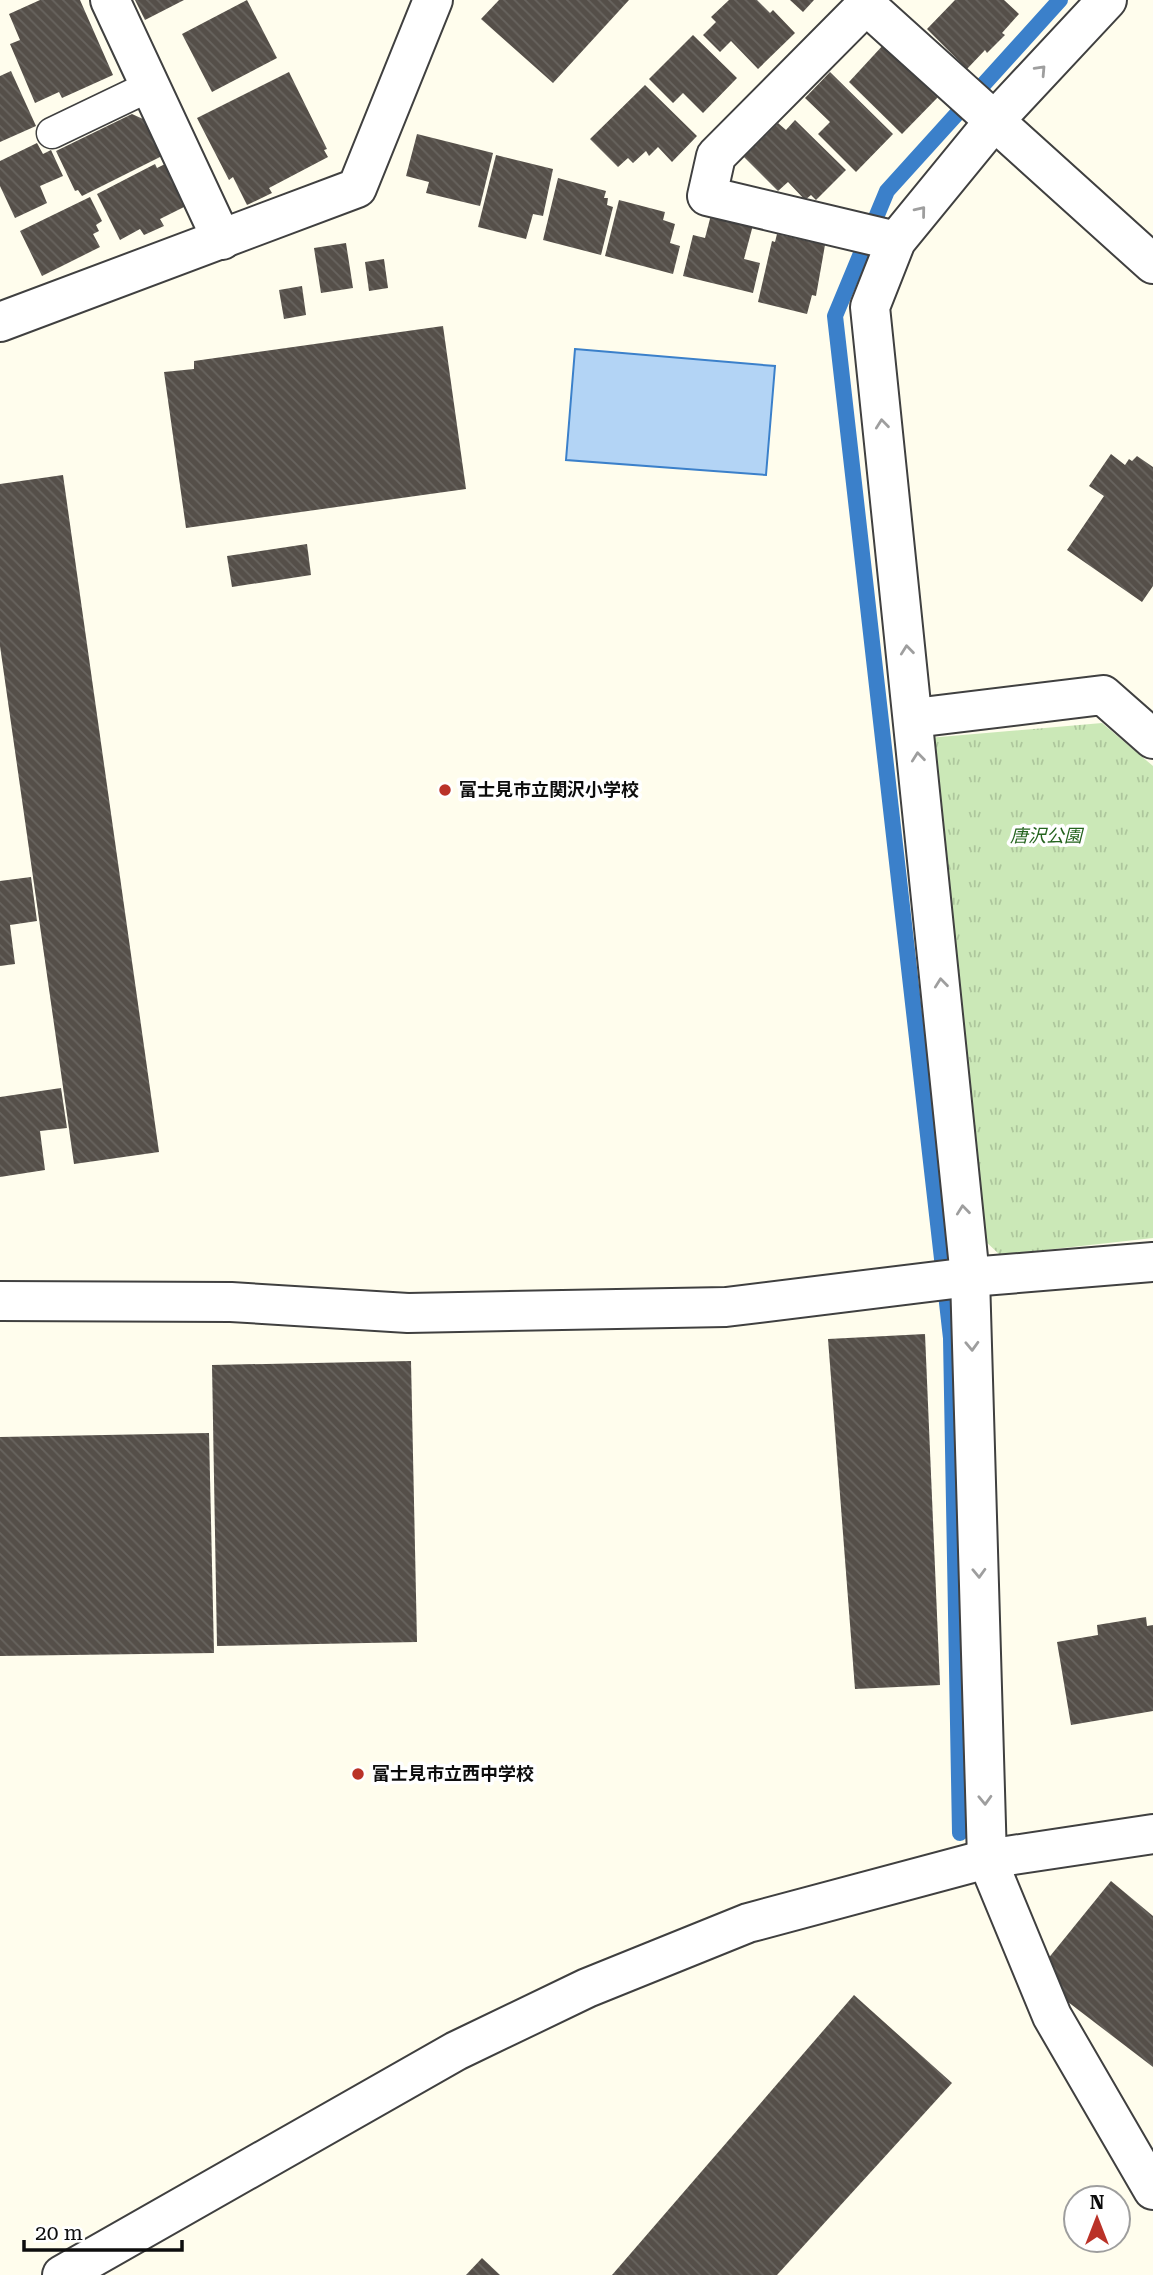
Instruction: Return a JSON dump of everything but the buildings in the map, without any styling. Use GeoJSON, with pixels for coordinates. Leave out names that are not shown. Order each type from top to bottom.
{"type":"FeatureCollection","features":[{"type":"Feature","properties":{"kind":"street"},"geometry":{"type":"LineString","coordinates":[[110,0],[222,240]]}},
{"type":"Feature","properties":{"kind":"street"},"geometry":{"type":"LineString","coordinates":[[0,322],[357,188],[433,0]]}},
{"type":"Feature","properties":{"kind":"street"},"geometry":{"type":"LineString","coordinates":[[1107,0],[991,116],[894,241],[870,307],[970,1277],[987,1859],[1052,2016],[1153,2190]]}},
{"type":"Feature","properties":{"kind":"street"},"geometry":{"type":"LineString","coordinates":[[894,241],[707,196],[716,156],[866,5],[1153,264]]}},
{"type":"Feature","properties":{"kind":"street"},"geometry":{"type":"LineString","coordinates":[[914,718],[1103,695],[1153,739]]}},
{"type":"Feature","properties":{"kind":"street"},"geometry":{"type":"LineString","coordinates":[[0,1301],[231,1302],[408,1313],[726,1307],[970,1277],[1153,1262]]}},
{"type":"Feature","properties":{"kind":"street"},"geometry":{"type":"LineString","coordinates":[[62,2275],[456,2051],[587,1988],[748,1923],[987,1859],[1153,1834]]}},
{"type":"Feature","properties":{"kind":"lane"},"geometry":{"type":"LineString","coordinates":[[52,133],[150,86]]}},
{"type":"Feature","properties":{"kind":"green space","name":"唐沢公園"},"geometry":{"type":"Polygon","coordinates":[[[1102,723],[1153,766],[1153,1238],[1000,1255],[982,1238],[928,738],[1102,723]]]}},
{"type":"Feature","properties":{"kind":"water"},"geometry":{"type":"Polygon","coordinates":[[[575,349],[775,366],[766,475],[566,460],[575,349]]]}},
{"type":"Feature","properties":{"kind":"waterway"},"geometry":{"type":"LineString","coordinates":[[960,1833],[951,1338],[835,316],[887,191],[1060,0]]}},
{"type":"Feature","properties":{"kind":"place","name":"富士見市立関沢小学校"},"geometry":{"type":"Point","coordinates":[445,790]}},
{"type":"Feature","properties":{"kind":"place","name":"富士見市立西中学校"},"geometry":{"type":"Point","coordinates":[358,1774]}}]}
